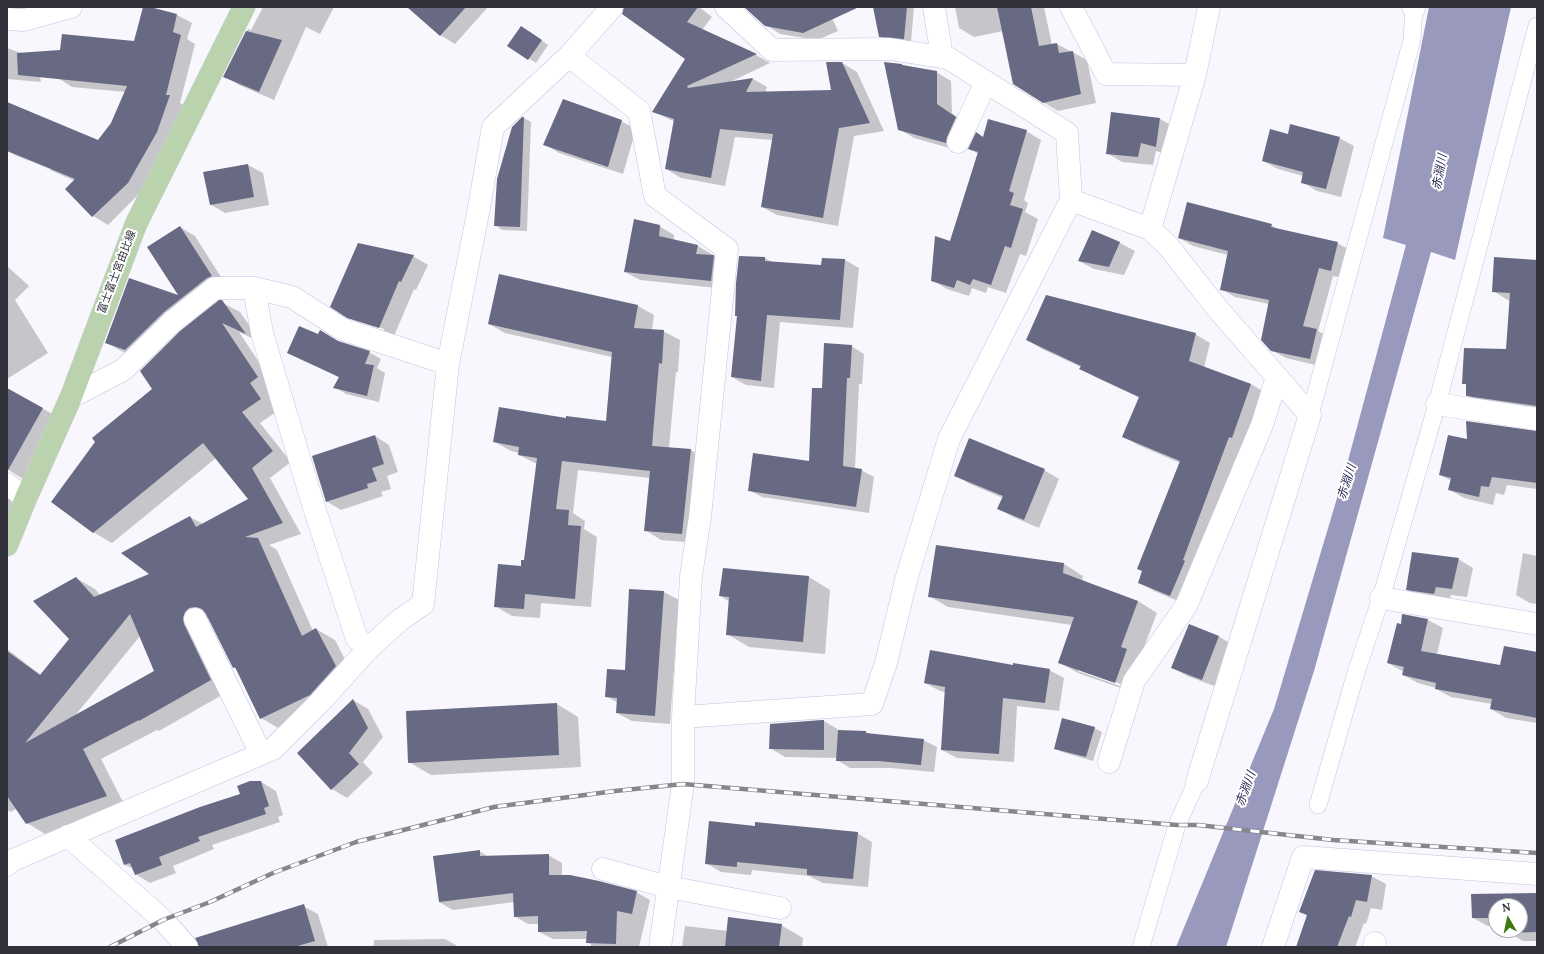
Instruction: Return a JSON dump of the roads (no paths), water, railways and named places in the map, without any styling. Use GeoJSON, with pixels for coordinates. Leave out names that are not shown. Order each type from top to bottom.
{"type":"FeatureCollection","features":[{"type":"Feature","properties":{"kind":"main road","name":"富士富士宮由比線"},"geometry":{"type":"LineString","coordinates":[[7,545],[26,498],[71,397],[136,224],[244,7]]}},
{"type":"Feature","properties":{"kind":"street"},"geometry":{"type":"LineString","coordinates":[[7,19],[24,20],[71,7]]}},
{"type":"Feature","properties":{"kind":"street"},"geometry":{"type":"LineString","coordinates":[[7,865],[13,860],[68,836],[273,749],[320,702],[370,646],[400,620],[423,604],[448,364],[478,213],[493,127],[569,56],[612,7]]}},
{"type":"Feature","properties":{"kind":"street"},"geometry":{"type":"LineString","coordinates":[[683,717],[872,704],[886,664],[906,580],[949,439],[1071,200],[1067,133],[948,58],[890,50],[772,50],[726,7]]}},
{"type":"Feature","properties":{"kind":"street"},"geometry":{"type":"LineString","coordinates":[[934,7],[942,57]]}},
{"type":"Feature","properties":{"kind":"street"},"geometry":{"type":"LineString","coordinates":[[1071,7],[1106,74],[1195,75]]}},
{"type":"Feature","properties":{"kind":"street"},"geometry":{"type":"LineString","coordinates":[[1150,229],[1195,75],[1209,7]]}},
{"type":"Feature","properties":{"kind":"street"},"geometry":{"type":"LineString","coordinates":[[569,56],[639,111],[655,196],[727,249],[700,509],[690,576],[683,717],[683,784],[660,947]]}},
{"type":"Feature","properties":{"kind":"street"},"geometry":{"type":"LineString","coordinates":[[958,142],[986,82]]}},
{"type":"Feature","properties":{"kind":"street"},"geometry":{"type":"LineString","coordinates":[[1071,200],[1150,229],[1168,247],[1216,308],[1310,415],[1197,781]]}},
{"type":"Feature","properties":{"kind":"street"},"geometry":{"type":"LineString","coordinates":[[71,397],[123,370],[172,322],[215,288],[254,288],[292,297],[342,329],[448,364]]}},
{"type":"Feature","properties":{"kind":"street"},"geometry":{"type":"LineString","coordinates":[[254,288],[262,333],[312,501],[354,632],[357,640],[370,646]]}},
{"type":"Feature","properties":{"kind":"street"},"geometry":{"type":"LineString","coordinates":[[1109,762],[1134,681],[1186,606],[1262,425],[1277,377]]}},
{"type":"Feature","properties":{"kind":"street"},"geometry":{"type":"LineString","coordinates":[[1437,404],[1537,419]]}},
{"type":"Feature","properties":{"kind":"street"},"geometry":{"type":"LineString","coordinates":[[7,484],[26,498]]}},
{"type":"Feature","properties":{"kind":"street"},"geometry":{"type":"LineString","coordinates":[[1381,598],[1537,624]]}},
{"type":"Feature","properties":{"kind":"street"},"geometry":{"type":"LineString","coordinates":[[195,619],[261,754]]}},
{"type":"Feature","properties":{"kind":"street"},"geometry":{"type":"LineString","coordinates":[[68,836],[163,920],[187,947]]}},
{"type":"Feature","properties":{"kind":"street"},"geometry":{"type":"LineString","coordinates":[[1273,947],[1302,857],[1537,874]]}},
{"type":"Feature","properties":{"kind":"street"},"geometry":{"type":"LineString","coordinates":[[602,869],[668,888],[780,908]]}},
{"type":"Feature","properties":{"kind":"lane"},"geometry":{"type":"LineString","coordinates":[[1310,415],[1412,40],[1413,7]]}},
{"type":"Feature","properties":{"kind":"lane"},"geometry":{"type":"LineString","coordinates":[[1318,805],[1355,676],[1381,598],[1437,404],[1537,26]]}},
{"type":"Feature","properties":{"kind":"lane"},"geometry":{"type":"LineString","coordinates":[[1142,947],[1177,825],[1197,781]]}},
{"type":"Feature","properties":{"kind":"water","name":"赤淵川"},"geometry":{"type":"Polygon","coordinates":[[[1429,7],[1511,7],[1455,260],[1431,252],[1314,671],[1226,947],[1176,947],[1274,709],[1346,468],[1406,245],[1383,238],[1429,7]]]}},
{"type":"Feature","properties":{"kind":"railway"},"geometry":{"type":"LineString","coordinates":[[110,947],[163,920],[210,902],[273,873],[356,842],[494,807],[615,791],[683,784],[1177,825],[1198,825],[1333,840],[1537,853]]}}]}
